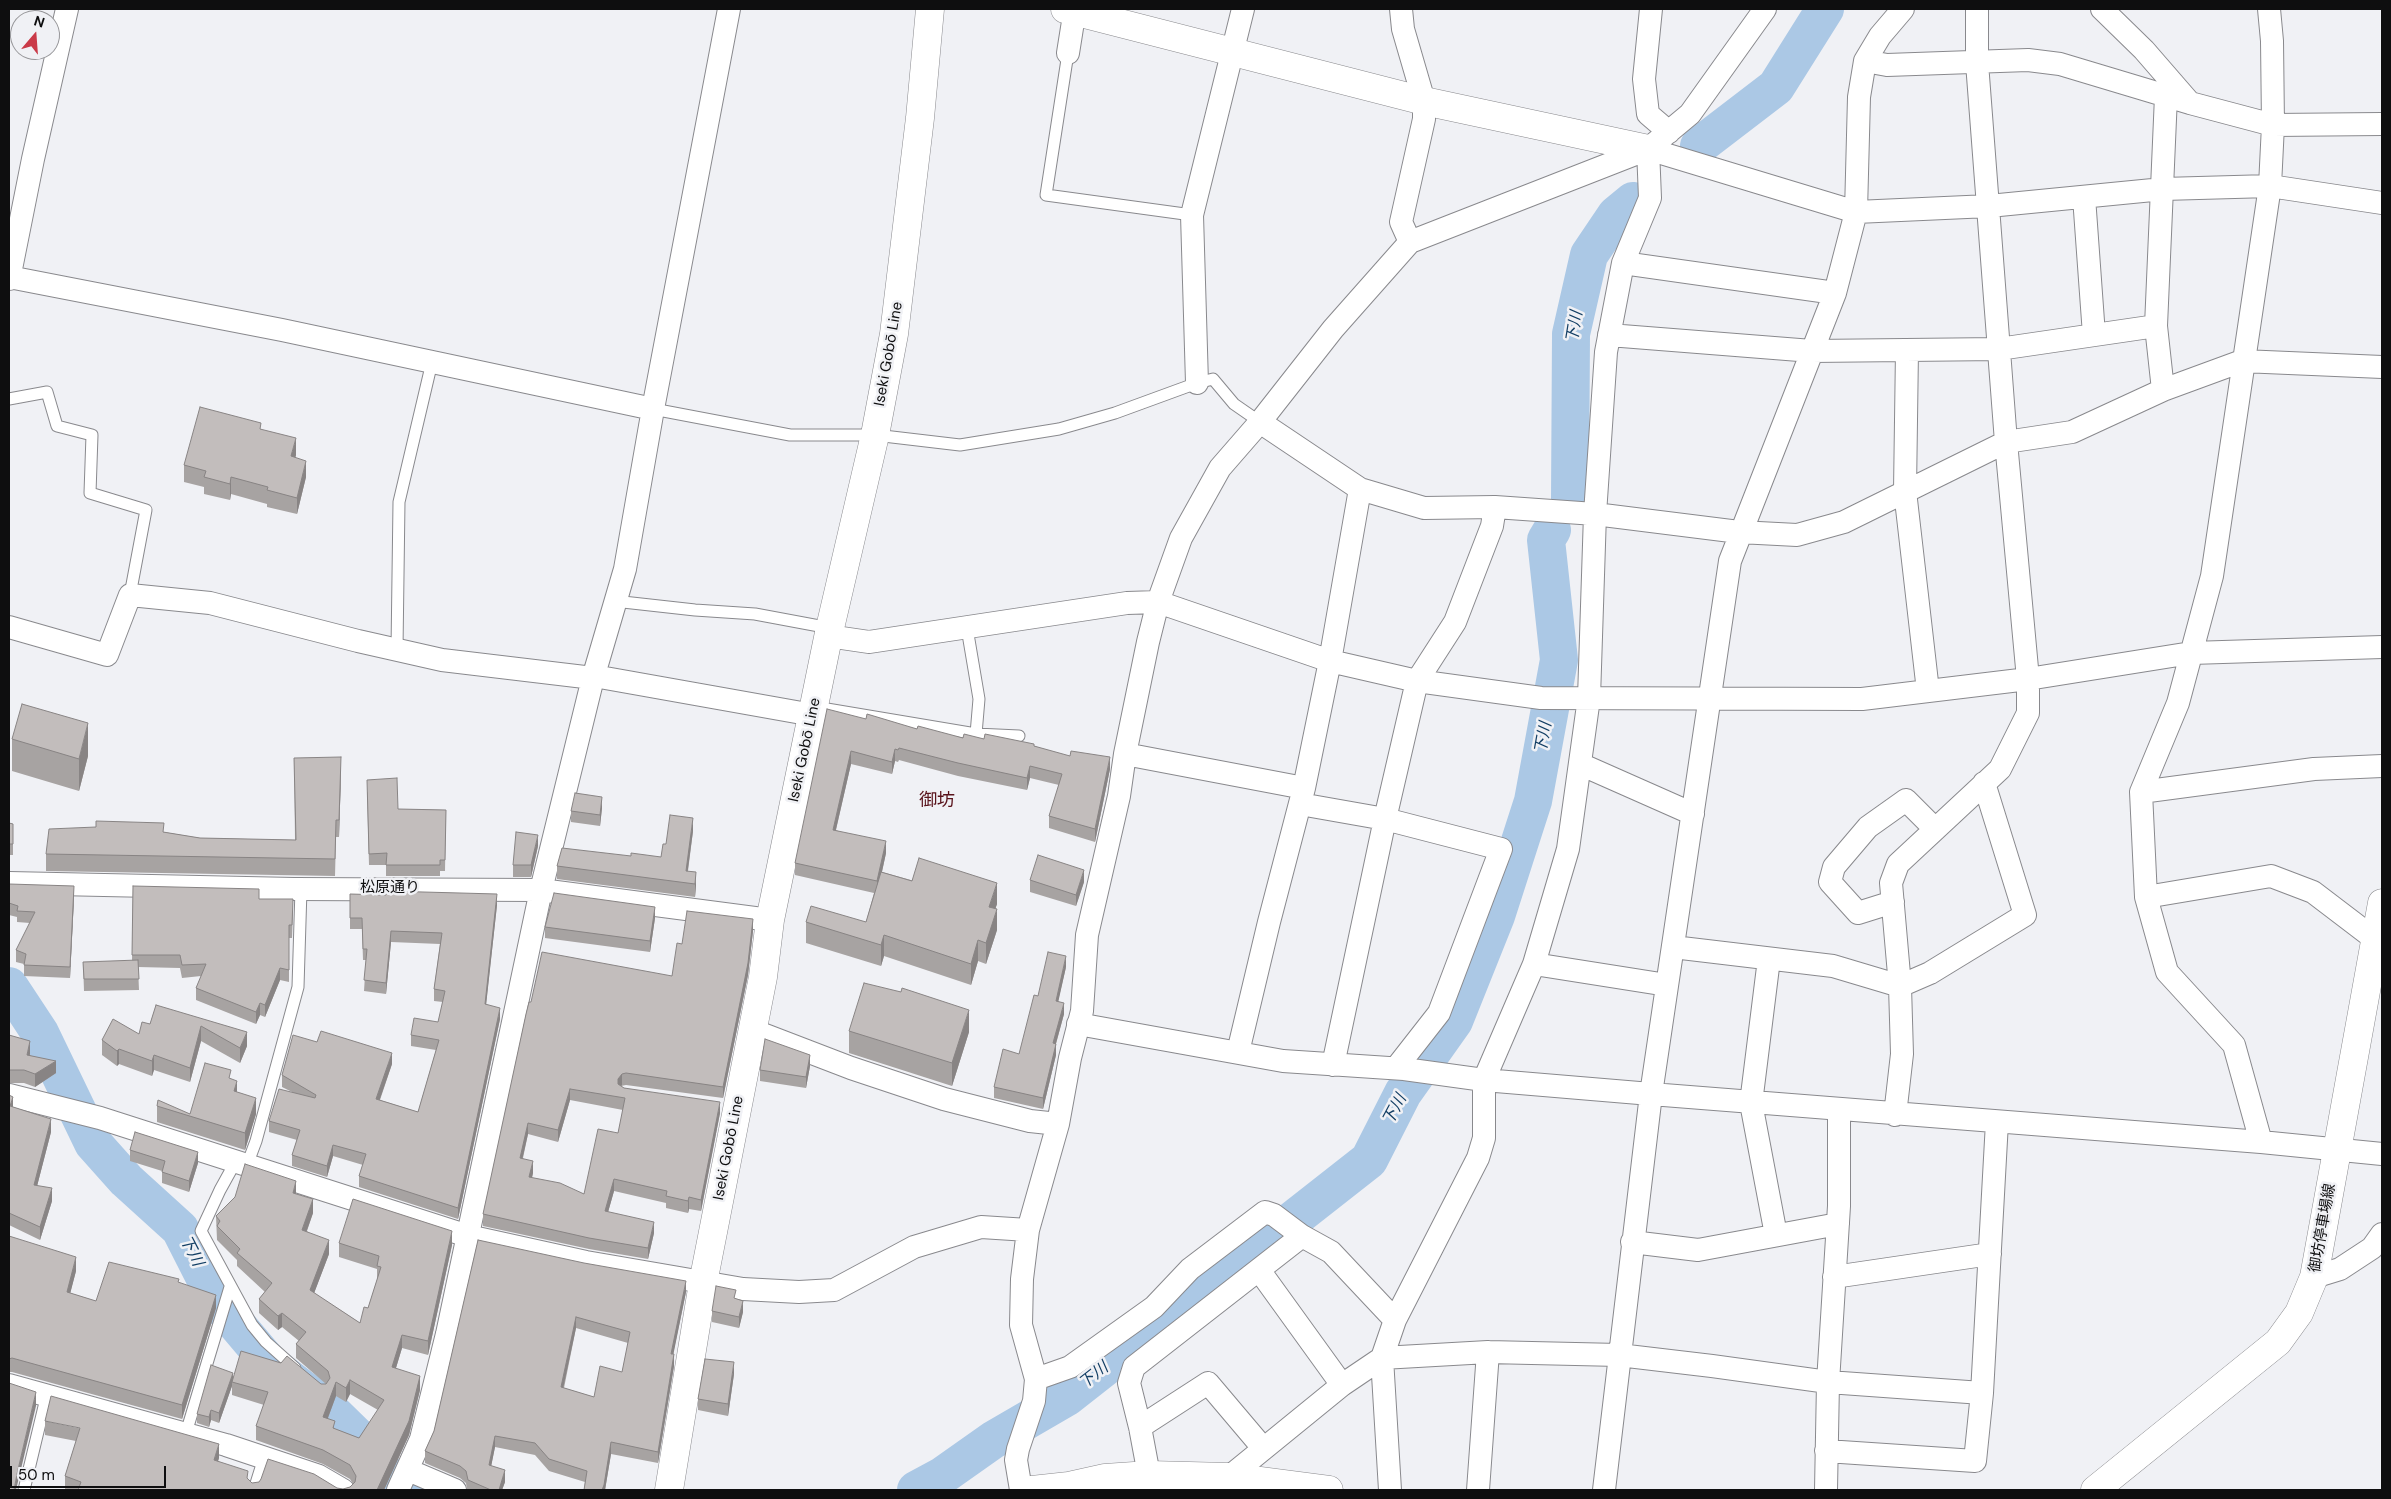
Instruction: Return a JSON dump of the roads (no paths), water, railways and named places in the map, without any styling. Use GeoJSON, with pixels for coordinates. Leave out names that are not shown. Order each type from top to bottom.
{"type":"FeatureCollection","features":[{"type":"Feature","properties":{"kind":"main road","name":"Iseki Gobō Line"},"geometry":{"type":"LineString","coordinates":[[669,1490],[732,1107],[752,1030],[763,977],[770,920],[829,632],[875,435],[894,334],[920,118],[930,9]]}},
{"type":"Feature","properties":{"kind":"main road"},"geometry":{"type":"LineString","coordinates":[[1071,9],[1424,101],[1648,149]]}},
{"type":"Feature","properties":{"kind":"main road","name":"御坊停車場線"},"geometry":{"type":"LineString","coordinates":[[2095,1490],[2278,1342],[2299,1313],[2314,1277],[2382,903]]}},
{"type":"Feature","properties":{"kind":"main road"},"geometry":{"type":"LineString","coordinates":[[1032,1490],[1069,1486],[1105,1478],[1149,1483],[1223,1482],[1329,1490]]}},
{"type":"Feature","properties":{"kind":"street"},"geometry":{"type":"LineString","coordinates":[[67,9],[33,159],[9,277],[282,330],[653,408]]}},
{"type":"Feature","properties":{"kind":"street"},"geometry":{"type":"LineString","coordinates":[[398,1490],[421,1439],[468,1236],[541,890],[594,677],[614,601],[625,569],[653,408],[729,9]]}},
{"type":"Feature","properties":{"kind":"street"},"geometry":{"type":"LineString","coordinates":[[1068,53],[1071,9]]}},
{"type":"Feature","properties":{"kind":"street"},"geometry":{"type":"LineString","coordinates":[[1197,383],[1192,215],[1243,9]]}},
{"type":"Feature","properties":{"kind":"street"},"geometry":{"type":"LineString","coordinates":[[1401,9],[1403,29],[1424,101],[1424,119],[1401,222],[1410,242]]}},
{"type":"Feature","properties":{"kind":"street"},"geometry":{"type":"LineString","coordinates":[[1651,9],[1644,79],[1648,114],[1669,132]]}},
{"type":"Feature","properties":{"kind":"street"},"geometry":{"type":"LineString","coordinates":[[1021,1490],[1016,1460],[1035,1390],[1021,1325],[1022,1278],[1028,1230],[1058,1124],[1082,1011],[1087,935],[1119,796],[1125,754],[1158,602],[1181,538],[1220,468],[1260,422],[1333,328],[1410,242],[1648,149],[1690,114],[1765,9]]}},
{"type":"Feature","properties":{"kind":"street"},"geometry":{"type":"LineString","coordinates":[[1604,1490],[1632,1242],[1652,1094],[1730,561],[1739,532],[1835,293],[1856,212],[1859,97],[1865,61],[1880,36],[1903,9]]}},
{"type":"Feature","properties":{"kind":"street"},"geometry":{"type":"LineString","coordinates":[[1895,1115],[1902,1054],[1900,986],[1891,883],[1898,864],[2000,769],[2028,713],[2028,679],[2006,442],[1977,63],[1977,9]]}},
{"type":"Feature","properties":{"kind":"street"},"geometry":{"type":"LineString","coordinates":[[2102,9],[2144,50],[2190,103]]}},
{"type":"Feature","properties":{"kind":"street"},"geometry":{"type":"LineString","coordinates":[[2262,1142],[2234,1045],[2167,972],[2146,897],[2141,792],[2178,703],[2212,576],[2242,361],[2270,186],[2273,125],[2269,9]]}},
{"type":"Feature","properties":{"kind":"street"},"geometry":{"type":"LineString","coordinates":[[1865,61],[1887,65],[2028,60],[2060,64],[2190,103],[2273,125],[2382,124]]}},
{"type":"Feature","properties":{"kind":"street"},"geometry":{"type":"LineString","coordinates":[[2163,390],[2156,326],[2166,96]]}},
{"type":"Feature","properties":{"kind":"street"},"geometry":{"type":"LineString","coordinates":[[1648,149],[1856,212],[1989,206],[2162,189],[2270,186],[2382,203]]}},
{"type":"Feature","properties":{"kind":"street"},"geometry":{"type":"LineString","coordinates":[[1390,1490],[1382,1358],[1395,1320],[1478,1158],[1484,1138],[1484,1080],[1534,964],[1568,849],[1580,764],[1579,698],[1595,514],[1606,352],[1623,263],[1650,198],[1648,149]]}},
{"type":"Feature","properties":{"kind":"street"},"geometry":{"type":"LineString","coordinates":[[2084,197],[2094,335]]}},
{"type":"Feature","properties":{"kind":"street"},"geometry":{"type":"LineString","coordinates":[[1623,263],[1835,293]]}},
{"type":"Feature","properties":{"kind":"street"},"geometry":{"type":"LineString","coordinates":[[1609,335],[1812,351],[1999,349],[2156,326]]}},
{"type":"Feature","properties":{"kind":"street"},"geometry":{"type":"LineString","coordinates":[[1907,350],[1906,491],[1928,691]]}},
{"type":"Feature","properties":{"kind":"street"},"geometry":{"type":"LineString","coordinates":[[1260,422],[1360,490],[1424,508],[1495,508],[1595,514],[1739,532],[1797,535],[1844,522],[2006,442],[2072,432],[2163,390],[2242,361],[2382,367]]}},
{"type":"Feature","properties":{"kind":"street"},"geometry":{"type":"LineString","coordinates":[[1238,1052],[1302,796],[1330,661],[1360,490]]}},
{"type":"Feature","properties":{"kind":"street"},"geometry":{"type":"LineString","coordinates":[[1333,1065],[1385,819],[1417,681],[1455,622],[1492,526],[1495,508]]}},
{"type":"Feature","properties":{"kind":"street"},"geometry":{"type":"LineString","coordinates":[[9,627],[107,655],[130,595],[210,603],[442,660],[594,677],[814,711]]}},
{"type":"Feature","properties":{"kind":"street"},"geometry":{"type":"LineString","coordinates":[[829,632],[869,642],[1127,603],[1158,602],[1330,661],[1417,681],[1541,698],[1862,699],[2028,679],[2191,653],[2382,646]]}},
{"type":"Feature","properties":{"kind":"street"},"geometry":{"type":"LineString","coordinates":[[1125,754],[1302,796],[1502,849],[1438,1013],[1400,1069]]}},
{"type":"Feature","properties":{"kind":"street"},"geometry":{"type":"LineString","coordinates":[[1580,764],[1693,814]]}},
{"type":"Feature","properties":{"kind":"street"},"geometry":{"type":"LineString","coordinates":[[2141,792],[2314,770],[2382,766]]}},
{"type":"Feature","properties":{"kind":"street"},"geometry":{"type":"LineString","coordinates":[[1673,947],[1833,966],[1900,986],[1930,973],[2025,915],[1984,783]]}},
{"type":"Feature","properties":{"kind":"street"},"geometry":{"type":"LineString","coordinates":[[1893,902],[1858,913],[1830,882],[1834,867],[1868,827],[1906,800],[1935,829]]}},
{"type":"Feature","properties":{"kind":"street"},"geometry":{"type":"LineString","coordinates":[[2146,897],[2271,876],[2313,892],[2376,940]]}},
{"type":"Feature","properties":{"kind":"street","name":"松原通り"},"geometry":{"type":"LineString","coordinates":[[9,883],[301,889],[541,890],[770,920]]}},
{"type":"Feature","properties":{"kind":"street"},"geometry":{"type":"LineString","coordinates":[[1769,958],[1751,1103],[1776,1235]]}},
{"type":"Feature","properties":{"kind":"street"},"geometry":{"type":"LineString","coordinates":[[1534,964],[1667,985]]}},
{"type":"Feature","properties":{"kind":"street"},"geometry":{"type":"LineString","coordinates":[[1078,1024],[1283,1061],[1400,1069],[1484,1080],[1751,1103],[2262,1142],[2382,1154]]}},
{"type":"Feature","properties":{"kind":"street"},"geometry":{"type":"LineString","coordinates":[[752,1030],[851,1068],[944,1099],[1030,1121],[1058,1124]]}},
{"type":"Feature","properties":{"kind":"street"},"geometry":{"type":"LineString","coordinates":[[9,1095],[100,1118],[468,1236],[586,1262],[743,1289],[798,1292],[834,1290],[914,1247],[981,1226],[1028,1230]]}},
{"type":"Feature","properties":{"kind":"street"},"geometry":{"type":"LineString","coordinates":[[1826,1490],[1828,1382],[1838,1224],[1840,1110]]}},
{"type":"Feature","properties":{"kind":"street"},"geometry":{"type":"LineString","coordinates":[[1826,1451],[1975,1461],[1982,1393],[1997,1122]]}},
{"type":"Feature","properties":{"kind":"street"},"geometry":{"type":"LineString","coordinates":[[1035,1390],[1154,1307],[1190,1269],[1265,1212],[1274,1215],[1300,1234],[1331,1252],[1395,1320]]}},
{"type":"Feature","properties":{"kind":"street"},"geometry":{"type":"LineString","coordinates":[[1632,1242],[1698,1250],[1838,1224]]}},
{"type":"Feature","properties":{"kind":"street"},"geometry":{"type":"LineString","coordinates":[[1149,1483],[1140,1428],[1129,1383],[1134,1367],[1259,1270],[1300,1234]]}},
{"type":"Feature","properties":{"kind":"street"},"geometry":{"type":"LineString","coordinates":[[2314,1277],[2340,1269],[2372,1248],[2382,1234]]}},
{"type":"Feature","properties":{"kind":"street"},"geometry":{"type":"LineString","coordinates":[[1834,1277],[1990,1254]]}},
{"type":"Feature","properties":{"kind":"street"},"geometry":{"type":"LineString","coordinates":[[1259,1270],[1342,1384]]}},
{"type":"Feature","properties":{"kind":"street"},"geometry":{"type":"LineString","coordinates":[[1223,1482],[1342,1384],[1382,1358],[1488,1352],[1619,1356],[1712,1366],[1828,1382],[1982,1393]]}},
{"type":"Feature","properties":{"kind":"street"},"geometry":{"type":"LineString","coordinates":[[1478,1490],[1488,1352]]}},
{"type":"Feature","properties":{"kind":"street"},"geometry":{"type":"LineString","coordinates":[[1140,1428],[1208,1383],[1263,1448]]}},
{"type":"Feature","properties":{"kind":"street"},"geometry":{"type":"LineString","coordinates":[[9,1385],[186,1433],[319,1476],[343,1490]]}},
{"type":"Feature","properties":{"kind":"street"},"geometry":{"type":"LineString","coordinates":[[408,1470],[455,1490]]}},
{"type":"Feature","properties":{"kind":"lane"},"geometry":{"type":"LineString","coordinates":[[1068,53],[1046,195],[1192,215]]}},
{"type":"Feature","properties":{"kind":"lane"},"geometry":{"type":"LineString","coordinates":[[397,649],[399,502],[432,362]]}},
{"type":"Feature","properties":{"kind":"lane"},"geometry":{"type":"LineString","coordinates":[[653,408],[790,435],[875,435],[960,445],[1059,430],[1213,379],[1234,404],[1260,422]]}},
{"type":"Feature","properties":{"kind":"lane"},"geometry":{"type":"LineString","coordinates":[[9,399],[47,392],[57,426],[92,435],[90,493],[146,510],[130,595]]}},
{"type":"Feature","properties":{"kind":"lane"},"geometry":{"type":"LineString","coordinates":[[614,601],[695,610],[755,614],[829,632]]}},
{"type":"Feature","properties":{"kind":"lane"},"geometry":{"type":"LineString","coordinates":[[967,628],[979,699],[976,734]]}},
{"type":"Feature","properties":{"kind":"lane"},"geometry":{"type":"LineString","coordinates":[[814,711],[976,734],[1019,736]]}},
{"type":"Feature","properties":{"kind":"lane"},"geometry":{"type":"LineString","coordinates":[[301,889],[298,987],[256,1141],[220,1190],[201,1232],[229,1290],[257,1331],[266,1342],[304,1376]]}},
{"type":"Feature","properties":{"kind":"lane"},"geometry":{"type":"LineString","coordinates":[[186,1433],[229,1290]]}},
{"type":"Feature","properties":{"kind":"lane"},"geometry":{"type":"LineString","coordinates":[[24,1490],[47,1394]]}},
{"type":"Feature","properties":{"kind":"lane"},"geometry":{"type":"LineString","coordinates":[[254,1490],[264,1458]]}},
{"type":"Feature","properties":{"kind":"waterway","name":"下川"},"geometry":{"type":"LineString","coordinates":[[1699,146],[1776,87],[1825,9]]}},
{"type":"Feature","properties":{"kind":"waterway","name":"下川"},"geometry":{"type":"LineString","coordinates":[[1570,499],[1571,334],[1589,255],[1616,215],[1633,201]]}},
{"type":"Feature","properties":{"kind":"waterway","name":"下川"},"geometry":{"type":"LineString","coordinates":[[916,1490],[942,1476],[993,1440],[1067,1397],[1369,1160],[1403,1093],[1454,1021],[1496,916],[1533,801],[1559,660],[1546,540],[1552,530]]}},
{"type":"Feature","properties":{"kind":"waterway","name":"下川"},"geometry":{"type":"LineString","coordinates":[[9,986],[40,1033],[93,1143],[126,1180],[180,1229],[216,1300],[271,1365],[329,1409],[372,1451],[388,1479],[405,1490]]}},
{"type":"Feature","properties":{"kind":"district","name":"御坊"},"geometry":{"type":"Point","coordinates":[937,801]}}]}
